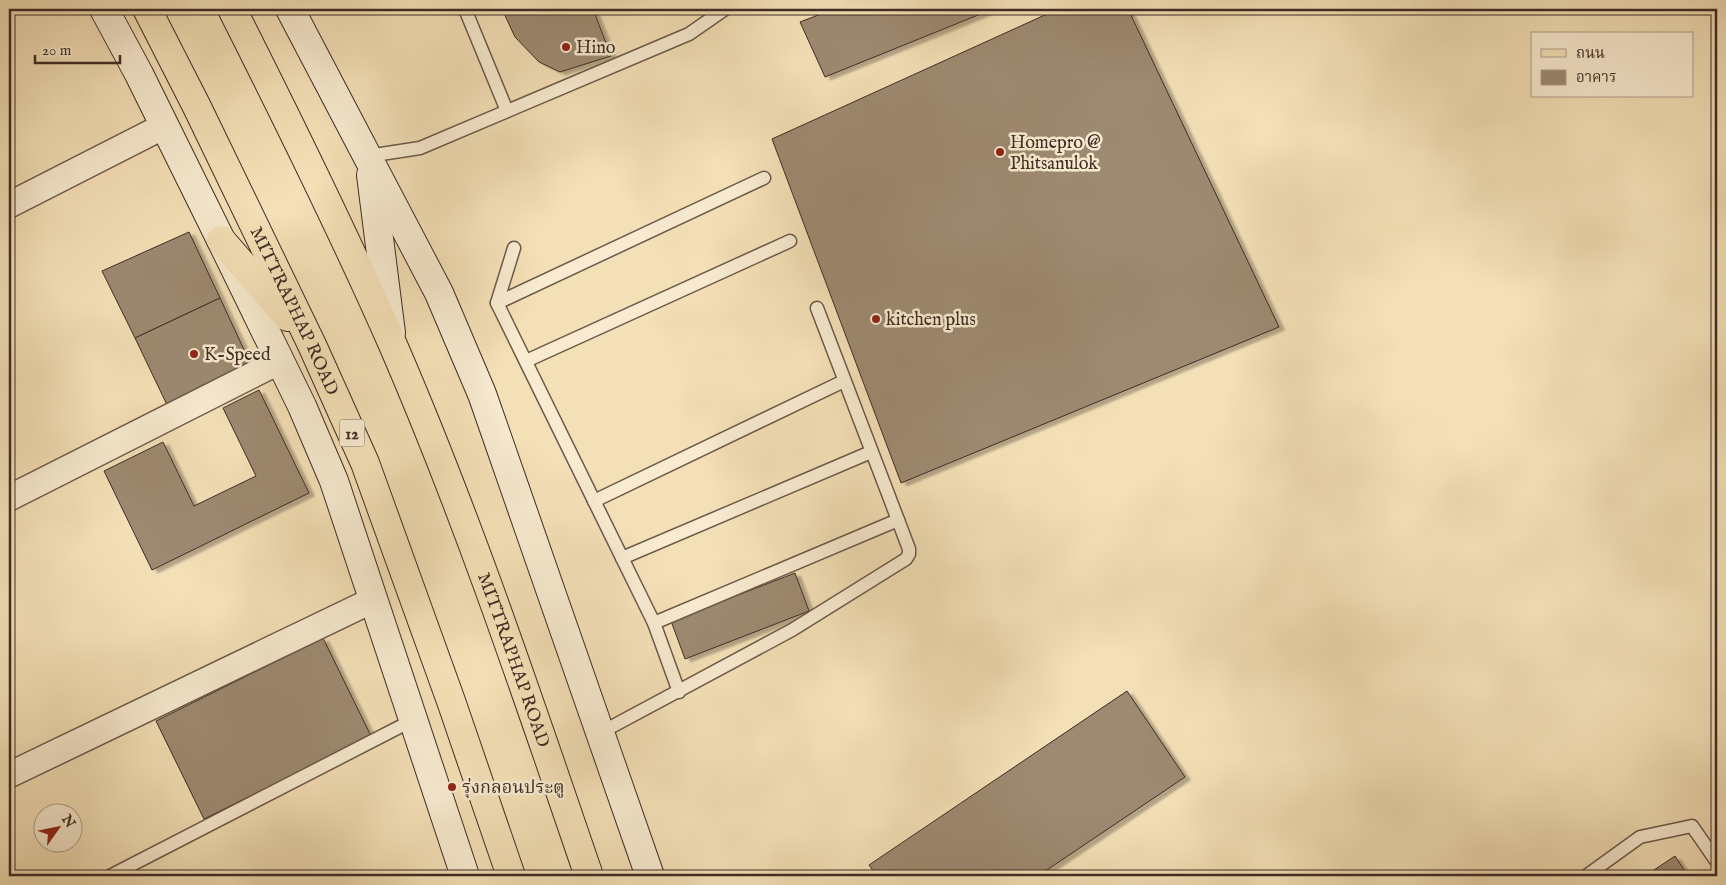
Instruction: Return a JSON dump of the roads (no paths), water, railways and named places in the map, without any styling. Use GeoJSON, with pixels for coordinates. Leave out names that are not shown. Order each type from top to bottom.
{"type":"FeatureCollection","features":[{"type":"Feature","properties":{"kind":"main road"},"geometry":{"type":"LineString","coordinates":[[104,9],[140,74],[302,406],[334,481],[465,876]]}},
{"type":"Feature","properties":{"kind":"main road","name":"MITTRAPHAP ROAD"},"geometry":{"type":"LineString","coordinates":[[147,9],[197,107],[312,345],[365,463],[451,701],[511,876]]}},
{"type":"Feature","properties":{"kind":"main road","name":"MITTRAPHAP ROAD"},"geometry":{"type":"LineString","coordinates":[[232,9],[328,202],[393,345],[451,488],[520,673],[589,876]]}},
{"type":"Feature","properties":{"kind":"main road"},"geometry":{"type":"LineString","coordinates":[[290,9],[439,293],[482,394],[650,876]]}},
{"type":"Feature","properties":{"kind":"main road"},"geometry":{"type":"LineString","coordinates":[[368,156],[393,345]]}},
{"type":"Feature","properties":{"kind":"main road"},"geometry":{"type":"LineString","coordinates":[[221,240],[312,345]]}},
{"type":"Feature","properties":{"kind":"street"},"geometry":{"type":"LineString","coordinates":[[9,205],[164,126]]}},
{"type":"Feature","properties":{"kind":"street"},"geometry":{"type":"LineString","coordinates":[[9,498],[280,361]]}},
{"type":"Feature","properties":{"kind":"street"},"geometry":{"type":"LineString","coordinates":[[9,775],[373,600]]}},
{"type":"Feature","properties":{"kind":"lane"},"geometry":{"type":"LineString","coordinates":[[465,9],[507,112]]}},
{"type":"Feature","properties":{"kind":"lane"},"geometry":{"type":"LineString","coordinates":[[368,156],[420,148],[689,34],[725,9]]}},
{"type":"Feature","properties":{"kind":"lane"},"geometry":{"type":"LineString","coordinates":[[497,302],[764,178]]}},
{"type":"Feature","properties":{"kind":"lane"},"geometry":{"type":"LineString","coordinates":[[526,361],[790,241]]}},
{"type":"Feature","properties":{"kind":"lane"},"geometry":{"type":"LineString","coordinates":[[514,248],[497,302],[654,623],[679,692]]}},
{"type":"Feature","properties":{"kind":"lane"},"geometry":{"type":"LineString","coordinates":[[600,733],[792,630],[906,560],[909,554],[898,520],[817,308]]}},
{"type":"Feature","properties":{"kind":"lane"},"geometry":{"type":"LineString","coordinates":[[594,500],[844,381]]}},
{"type":"Feature","properties":{"kind":"lane"},"geometry":{"type":"LineString","coordinates":[[622,558],[871,452]]}},
{"type":"Feature","properties":{"kind":"lane"},"geometry":{"type":"LineString","coordinates":[[654,623],[898,520]]}},
{"type":"Feature","properties":{"kind":"lane"},"geometry":{"type":"LineString","coordinates":[[110,876],[413,720]]}},
{"type":"Feature","properties":{"kind":"lane"},"geometry":{"type":"LineString","coordinates":[[1586,876],[1640,837],[1692,826],[1717,862]]}},
{"type":"Feature","properties":{"kind":"place","name":"Hino"},"geometry":{"type":"Point","coordinates":[566,47]}},
{"type":"Feature","properties":{"kind":"place","name":"Homepro @ Phitsanulok"},"geometry":{"type":"Point","coordinates":[1000,152]}},
{"type":"Feature","properties":{"kind":"place","name":"kitchen plus"},"geometry":{"type":"Point","coordinates":[876,319]}},
{"type":"Feature","properties":{"kind":"place","name":"K-Speed"},"geometry":{"type":"Point","coordinates":[194,354]}},
{"type":"Feature","properties":{"kind":"place","name":"รุ่งกลอนประตู"},"geometry":{"type":"Point","coordinates":[452,787]}}]}
